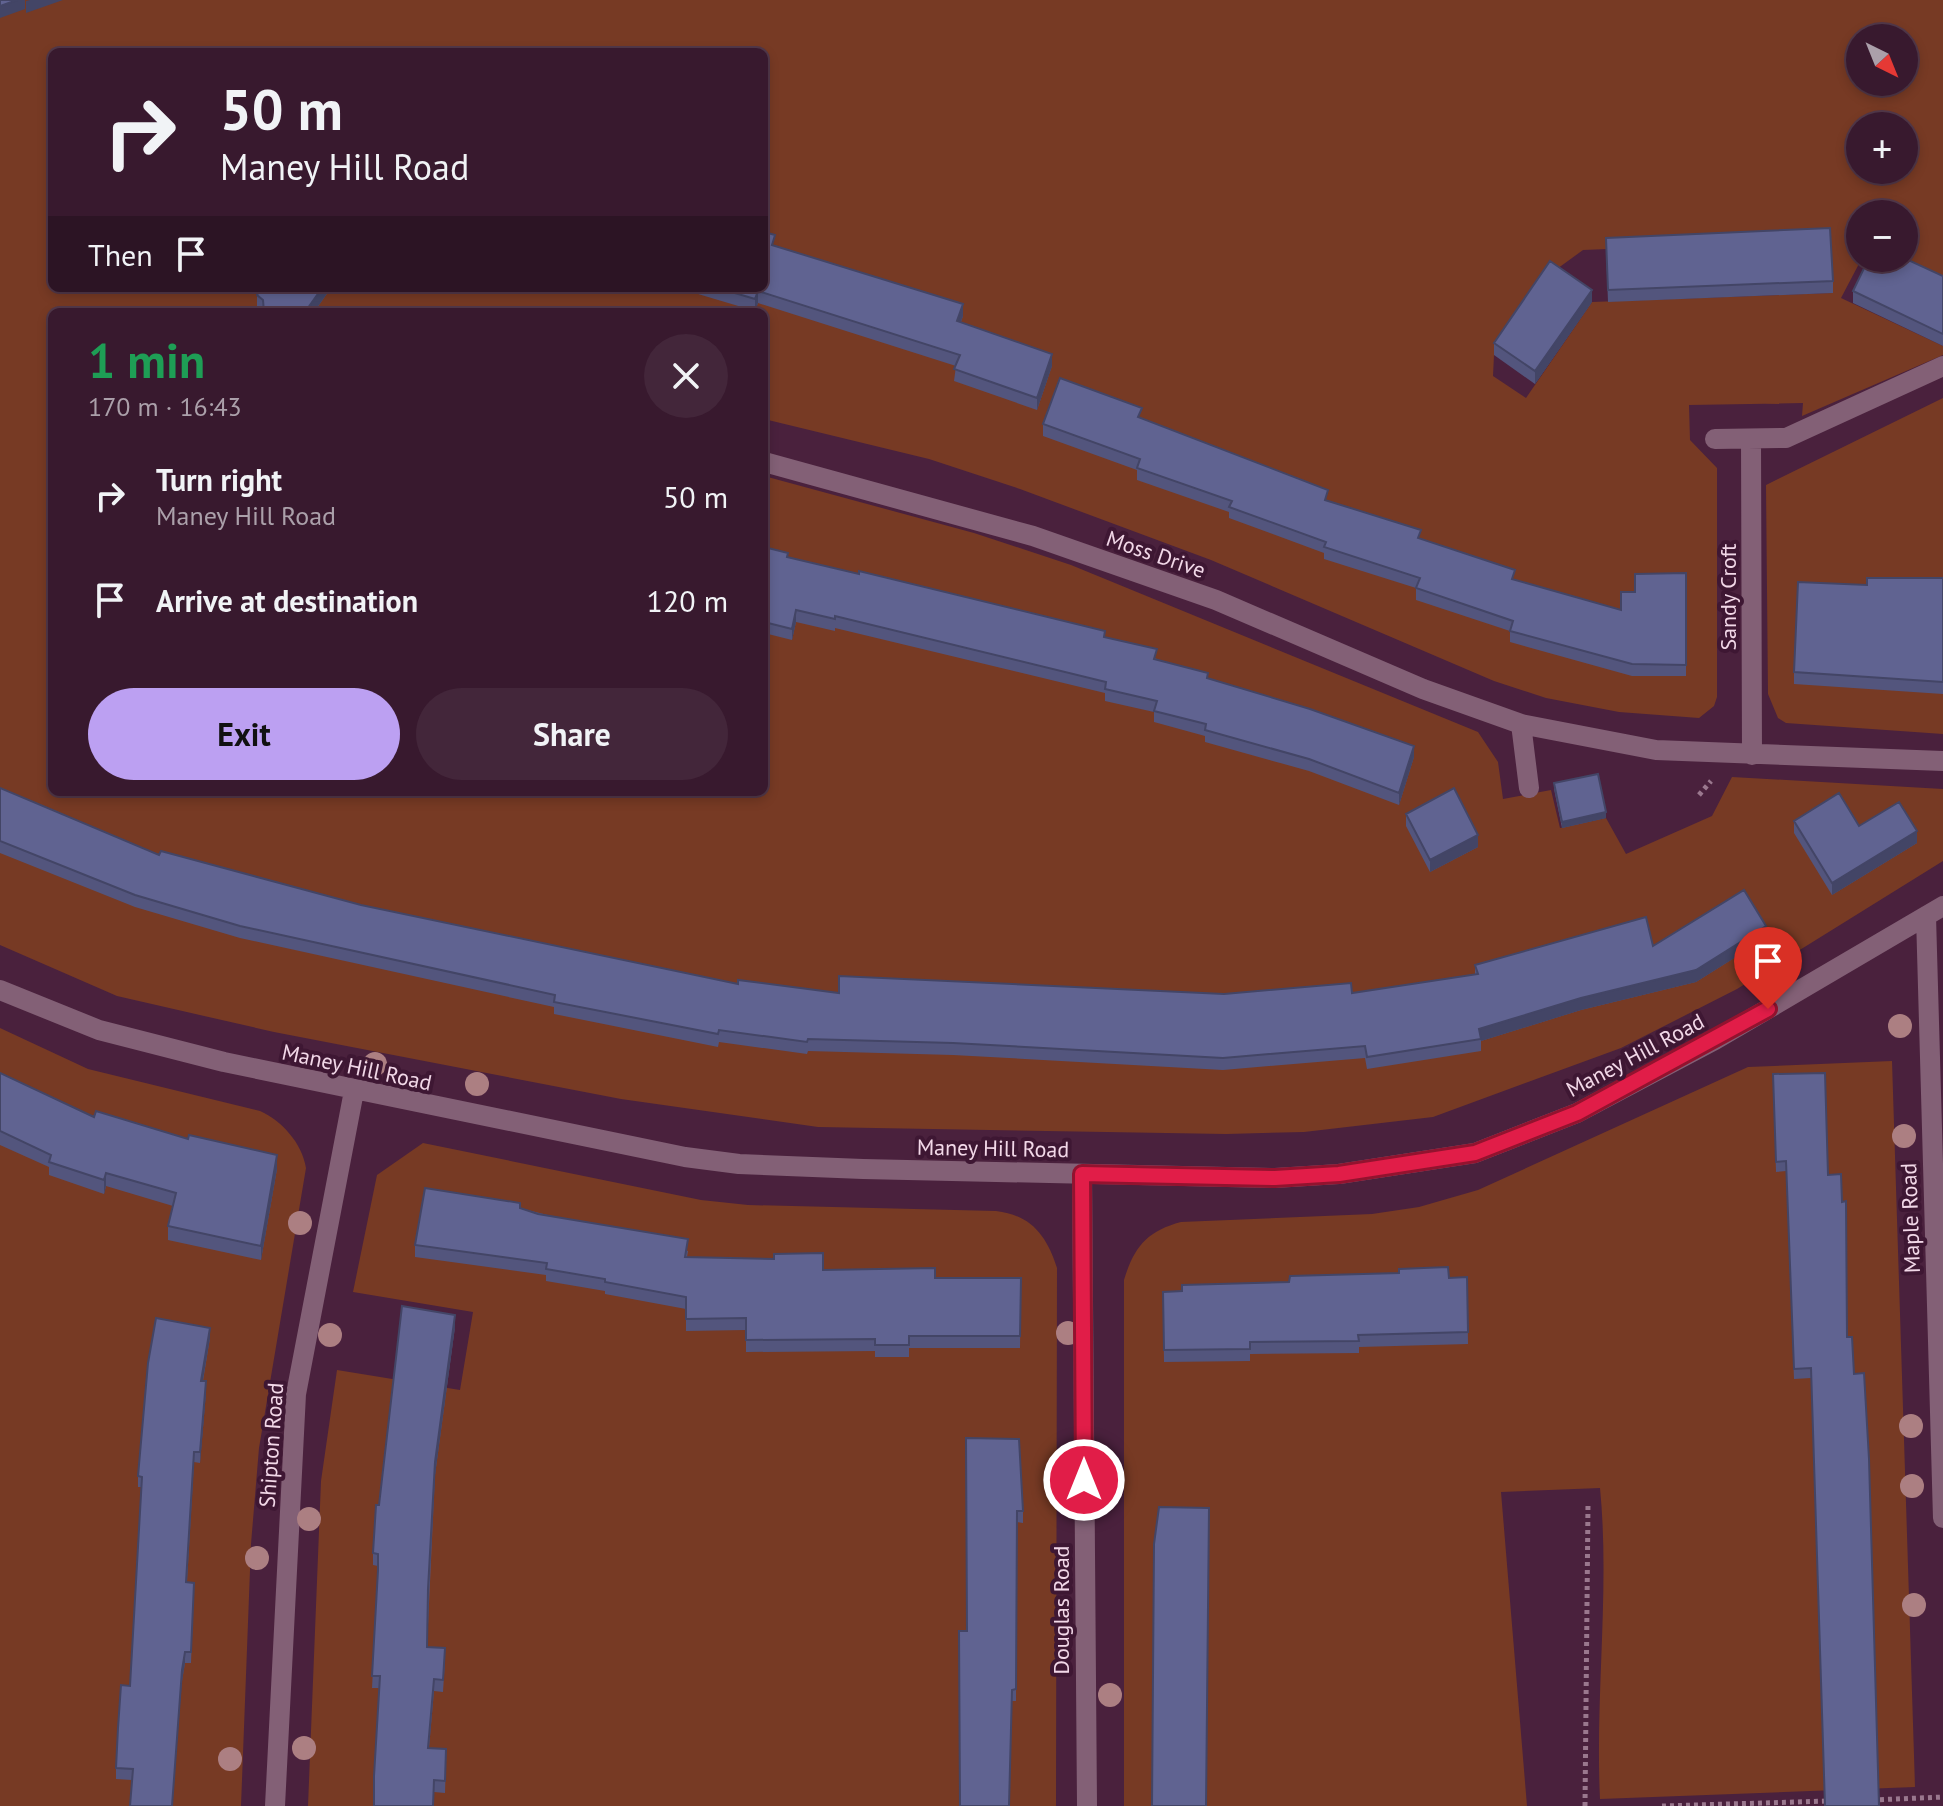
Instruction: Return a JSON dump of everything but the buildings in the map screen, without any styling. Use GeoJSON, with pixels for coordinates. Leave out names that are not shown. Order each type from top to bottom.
{"type":"FeatureCollection","features":[{"type":"Feature","properties":{"kind":"street"},"geometry":{"type":"LineString","coordinates":[[1715,439],[1786,438],[1943,366]]}},
{"type":"Feature","properties":{"kind":"street","name":"Sandy Croft"},"geometry":{"type":"LineString","coordinates":[[1751,440],[1752,755]]}},
{"type":"Feature","properties":{"kind":"street","name":"Moss Drive"},"geometry":{"type":"LineString","coordinates":[[768,463],[1033,536],[1216,600],[1423,689],[1521,724],[1656,750],[1752,755]]}},
{"type":"Feature","properties":{"kind":"street"},"geometry":{"type":"LineString","coordinates":[[1521,724],[1529,788]]}},
{"type":"Feature","properties":{"kind":"street"},"geometry":{"type":"LineString","coordinates":[[1752,755],[1943,761]]}},
{"type":"Feature","properties":{"kind":"street","name":"Maney Hill Road"},"geometry":{"type":"LineString","coordinates":[[0,990],[99,1030],[354,1091],[628,1147],[739,1164],[1275,1178],[1339,1174],[1475,1153],[1604,1099],[1715,1040],[1934,911]]}},
{"type":"Feature","properties":{"kind":"street","name":"Maple Road"},"geometry":{"type":"LineString","coordinates":[[1934,911],[1943,1518]]}},
{"type":"Feature","properties":{"kind":"street","name":"Shipton Road"},"geometry":{"type":"LineString","coordinates":[[275,1806],[296,1394],[354,1091]]}},
{"type":"Feature","properties":{"kind":"street","name":"Douglas Road"},"geometry":{"type":"LineString","coordinates":[[1082,1174],[1087,1806]]}},
{"type":"Feature","properties":{"kind":"path"},"geometry":{"type":"LineString","coordinates":[[1585,1806],[1588,1504]]}},
{"type":"Feature","properties":{"kind":"path"},"geometry":{"type":"LineString","coordinates":[[1865,1800],[1943,1797]]}},
{"type":"Feature","properties":{"kind":"path"},"geometry":{"type":"LineString","coordinates":[[1662,1806],[1834,1801]]}},
{"type":"Feature","properties":{"kind":"shaded area"},"geometry":{"type":"Polygon","coordinates":[[[0,0],[1943,0],[1943,289],[1907,272],[1918,272],[1918,200],[1846,200],[1846,272],[1855,272],[1841,298],[1943,346],[1943,355],[1802,416],[1803,403],[1689,405],[1690,440],[1717,468],[1717,697],[1714,706],[1699,718],[1619,712],[1546,698],[1494,681],[1211,560],[1020,489],[929,459],[768,420],[768,308],[48,308],[48,796],[768,796],[768,477],[974,533],[1071,565],[1478,732],[1498,762],[1503,799],[1551,790],[1560,828],[1606,818],[1626,854],[1712,816],[1732,777],[1943,789],[1943,861],[1737,989],[1621,1048],[1433,1117],[1304,1132],[1226,1134],[818,1127],[621,1099],[274,1032],[117,996],[0,945],[0,0]],[[1704,245],[1583,250],[1550,274],[1494,355],[1493,376],[1526,398],[1592,302],[1832,293],[1704,245]]]}},
{"type":"Feature","properties":{"kind":"shaded area"},"geometry":{"type":"Polygon","coordinates":[[[1943,398],[1943,734],[1786,723],[1778,718],[1768,694],[1766,485],[1943,398]]]}},
{"type":"Feature","properties":{"kind":"shaded area"},"geometry":{"type":"Polygon","coordinates":[[[0,1028],[88,1069],[260,1111],[290,1134],[304,1159],[306,1168],[259,1448],[251,1544],[241,1806],[0,1806],[0,1028]]]}},
{"type":"Feature","properties":{"kind":"shaded area"},"geometry":{"type":"Polygon","coordinates":[[[1892,1061],[1915,1787],[1600,1799],[1604,1565],[1600,1488],[1501,1492],[1527,1806],[1124,1806],[1124,1280],[1132,1258],[1144,1242],[1159,1230],[1181,1222],[1372,1214],[1419,1207],[1478,1190],[1748,1067],[1892,1061]]]}},
{"type":"Feature","properties":{"kind":"shaded area"},"geometry":{"type":"Polygon","coordinates":[[[423,1143],[701,1200],[748,1205],[996,1211],[1019,1217],[1036,1229],[1048,1246],[1057,1268],[1056,1806],[308,1806],[321,1481],[337,1370],[460,1390],[473,1312],[353,1292],[377,1175],[423,1143]]]}},
{"type":"Feature","properties":{"kind":"route"},"geometry":{"type":"LineString","coordinates":[[1084,1480],[1082,1174],[1275,1178],[1339,1174],[1475,1153],[1577,1113],[1768,1009]]}}]}
